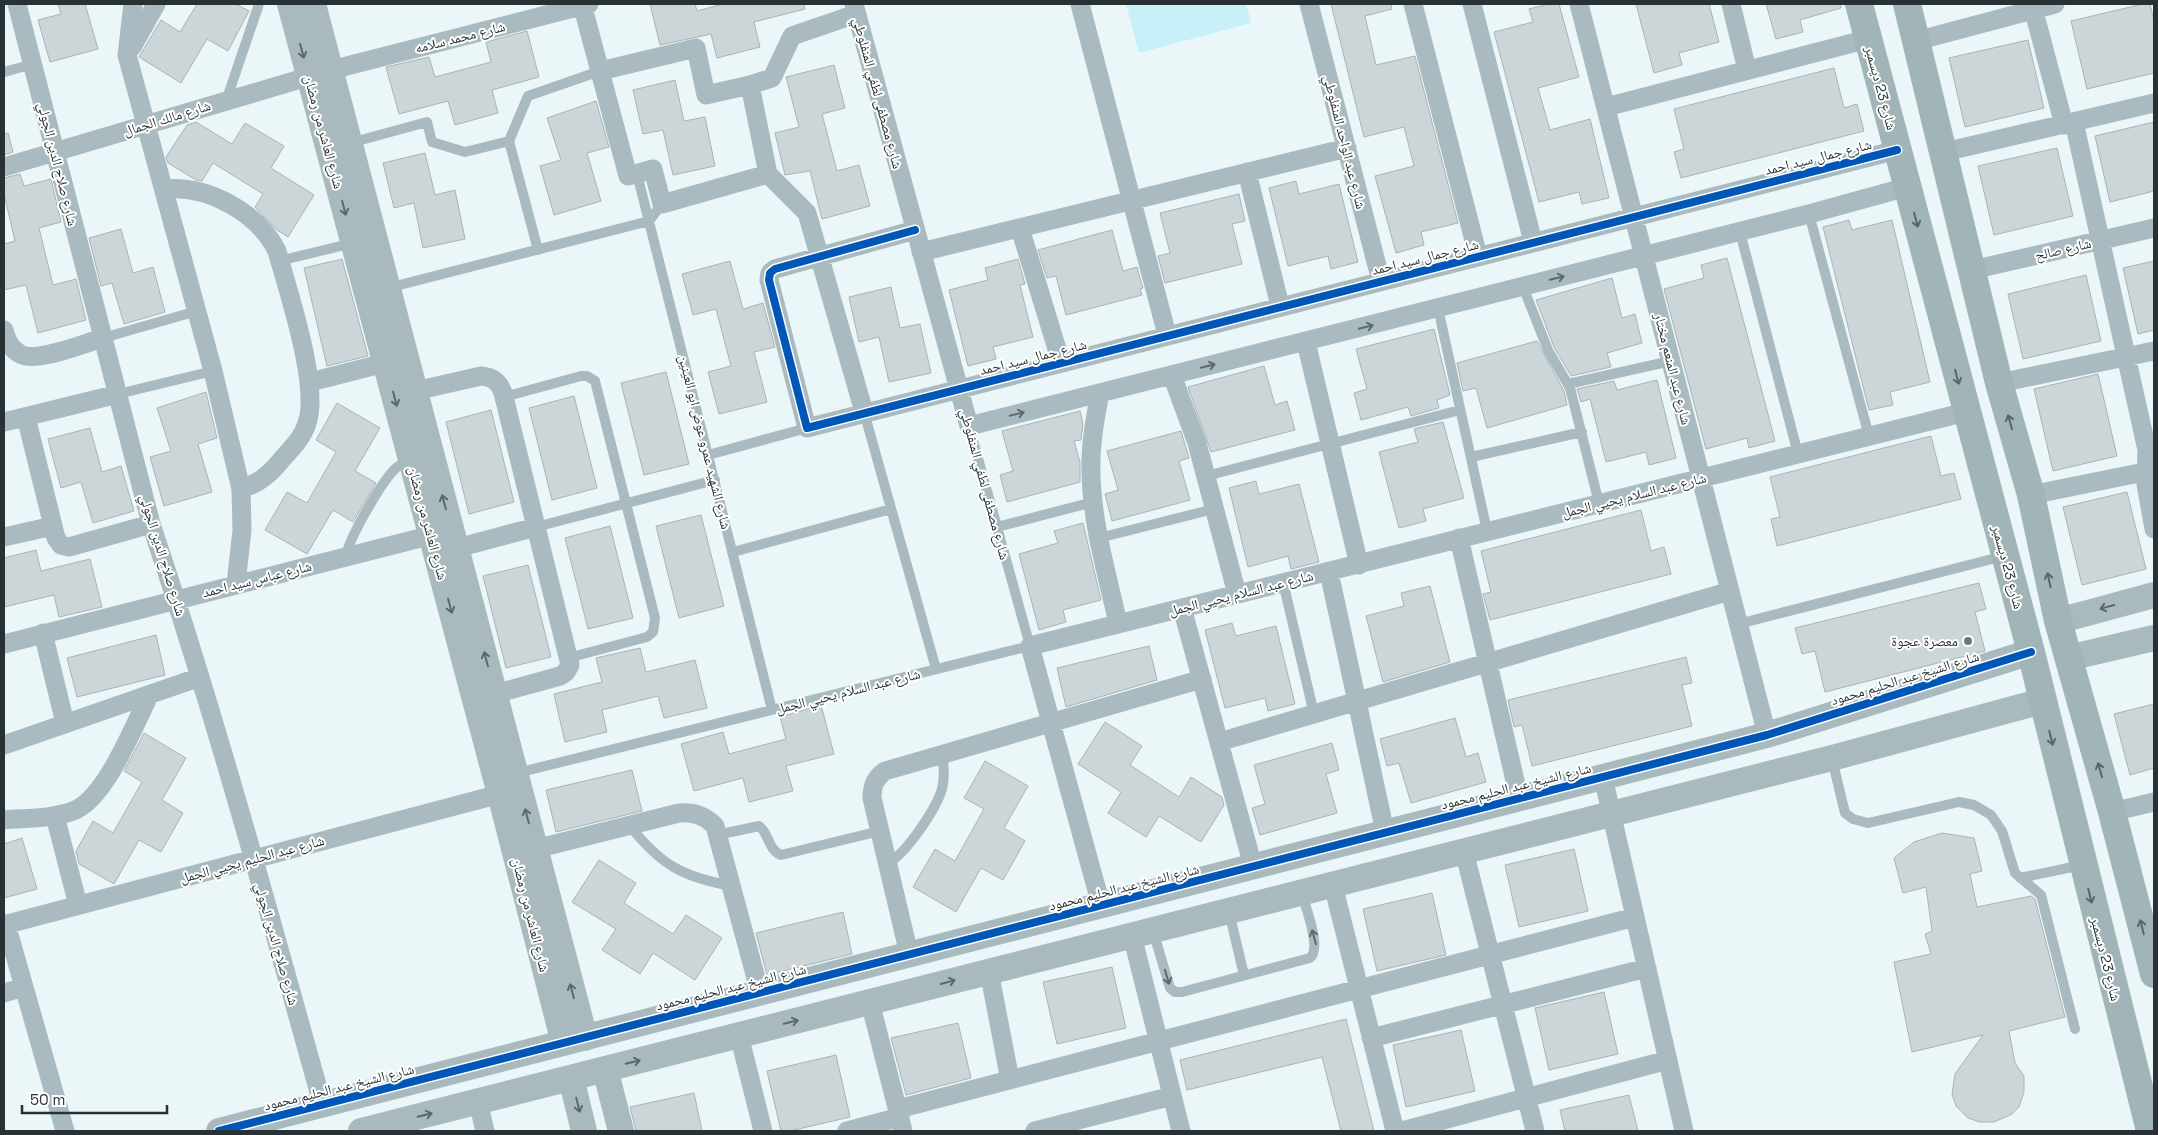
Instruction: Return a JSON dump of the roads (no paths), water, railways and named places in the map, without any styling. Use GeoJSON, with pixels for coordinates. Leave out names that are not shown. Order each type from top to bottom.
{"type":"FeatureCollection","features":[{"type":"Feature","properties":{"kind":"main road","name":"شارع 23 ديسمبر"},"geometry":{"type":"LineString","coordinates":[[1859,4],[2031,652],[2082,865],[2150,1131]]}},
{"type":"Feature","properties":{"kind":"main road"},"geometry":{"type":"LineString","coordinates":[[1906,4],[1944,152],[1999,383],[2031,495],[2058,621],[2112,812],[2154,974]]}},
{"type":"Feature","properties":{"kind":"street","name":"شارع صلاح الدين الجولي"},"geometry":{"type":"LineString","coordinates":[[17,4],[152,524],[200,676],[254,859],[322,1103]]}},
{"type":"Feature","properties":{"kind":"street"},"geometry":{"type":"LineString","coordinates":[[133,4],[127,55],[213,371],[241,489],[242,530],[236,584]]}},
{"type":"Feature","properties":{"kind":"street"},"geometry":{"type":"LineString","coordinates":[[127,55],[156,4]]}},
{"type":"Feature","properties":{"kind":"street","name":"شارع العاشر من رمضان"},"geometry":{"type":"LineString","coordinates":[[290,4],[350,142],[415,391],[500,794],[574,1040]]}},
{"type":"Feature","properties":{"kind":"street","name":"شارع العاشر من رمضان"},"geometry":{"type":"LineString","coordinates":[[313,4],[320,73],[353,243],[411,460],[446,538],[495,694],[535,849],[574,1040]]}},
{"type":"Feature","properties":{"kind":"street"},"geometry":{"type":"LineString","coordinates":[[585,4],[600,71],[628,176],[653,169],[662,204],[768,174]]}},
{"type":"Feature","properties":{"kind":"street","name":"شارع محمد سلامه"},"geometry":{"type":"LineString","coordinates":[[320,73],[585,4]]}},
{"type":"Feature","properties":{"kind":"street"},"geometry":{"type":"LineString","coordinates":[[1080,4],[1167,336]]}},
{"type":"Feature","properties":{"kind":"street","name":"شارع عبد الواحد المنفلوطي"},"geometry":{"type":"LineString","coordinates":[[1310,4],[1381,281]]}},
{"type":"Feature","properties":{"kind":"street"},"geometry":{"type":"LineString","coordinates":[[1413,4],[1478,256]]}},
{"type":"Feature","properties":{"kind":"street"},"geometry":{"type":"LineString","coordinates":[[1472,4],[1533,242]]}},
{"type":"Feature","properties":{"kind":"street","name":"شارع عبد المنعم مختار"},"geometry":{"type":"LineString","coordinates":[[1579,4],[1767,735]]}},
{"type":"Feature","properties":{"kind":"street"},"geometry":{"type":"LineString","coordinates":[[1731,4],[1747,70]]}},
{"type":"Feature","properties":{"kind":"street"},"geometry":{"type":"LineString","coordinates":[[1916,41],[2033,7],[2055,4]]}},
{"type":"Feature","properties":{"kind":"street"},"geometry":{"type":"LineString","coordinates":[[2033,7],[2069,124],[2100,241],[2147,450],[2150,471],[2146,484],[2154,529]]}},
{"type":"Feature","properties":{"kind":"street"},"geometry":{"type":"LineString","coordinates":[[600,71],[696,48],[706,95],[772,78],[792,36],[855,9]]}},
{"type":"Feature","properties":{"kind":"street","name":"شارع مصطفى لطفي المنفلوطي"},"geometry":{"type":"LineString","coordinates":[[855,9],[969,426]]}},
{"type":"Feature","properties":{"kind":"street"},"geometry":{"type":"LineString","coordinates":[[1606,107],[1868,39]]}},
{"type":"Feature","properties":{"kind":"street","name":"شارع مالك الجمال"},"geometry":{"type":"LineString","coordinates":[[4,167],[320,73]]}},
{"type":"Feature","properties":{"kind":"street"},"geometry":{"type":"LineString","coordinates":[[750,84],[768,174],[807,213],[864,412]]}},
{"type":"Feature","properties":{"kind":"street"},"geometry":{"type":"LineString","coordinates":[[1944,152],[2154,103]]}},
{"type":"Feature","properties":{"kind":"street"},"geometry":{"type":"LineString","coordinates":[[921,252],[1347,148]]}},
{"type":"Feature","properties":{"kind":"street","name":"شارع جمال سيد احمد"},"geometry":{"type":"LineString","coordinates":[[807,428],[1897,150]]}},
{"type":"Feature","properties":{"kind":"street"},"geometry":{"type":"LineString","coordinates":[[1247,172],[1280,306]]}},
{"type":"Feature","properties":{"kind":"street"},"geometry":{"type":"LineString","coordinates":[[969,426],[1740,232],[1907,187]]}},
{"type":"Feature","properties":{"kind":"street"},"geometry":{"type":"LineString","coordinates":[[164,190],[185,189],[206,193],[253,218],[272,241],[279,261],[310,382],[311,409],[302,436],[270,474],[256,483],[241,489]]}},
{"type":"Feature","properties":{"kind":"street"},"geometry":{"type":"LineString","coordinates":[[1020,228],[1061,362]]}},
{"type":"Feature","properties":{"kind":"street","name":"شارع صالح"},"geometry":{"type":"LineString","coordinates":[[1972,270],[2154,228]]}},
{"type":"Feature","properties":{"kind":"street"},"geometry":{"type":"LineString","coordinates":[[807,428],[769,280],[770,273],[775,269],[916,230]]}},
{"type":"Feature","properties":{"kind":"street"},"geometry":{"type":"LineString","coordinates":[[4,330],[8,344],[23,355],[42,355],[103,338]]}},
{"type":"Feature","properties":{"kind":"street"},"geometry":{"type":"LineString","coordinates":[[1306,342],[1359,565]]}},
{"type":"Feature","properties":{"kind":"street"},"geometry":{"type":"LineString","coordinates":[[1999,383],[2154,351]]}},
{"type":"Feature","properties":{"kind":"street"},"geometry":{"type":"LineString","coordinates":[[310,382],[385,363]]}},
{"type":"Feature","properties":{"kind":"street"},"geometry":{"type":"LineString","coordinates":[[1172,375],[1197,443],[1237,594]]}},
{"type":"Feature","properties":{"kind":"street"},"geometry":{"type":"LineString","coordinates":[[415,391],[481,376],[490,377],[498,382],[504,396],[570,665],[566,672],[560,676],[495,694]]}},
{"type":"Feature","properties":{"kind":"street"},"geometry":{"type":"LineString","coordinates":[[1100,393],[1093,430],[1091,471],[1093,502],[1118,624]]}},
{"type":"Feature","properties":{"kind":"street"},"geometry":{"type":"LineString","coordinates":[[4,422],[118,394]]}},
{"type":"Feature","properties":{"kind":"street","name":"شارع عبد السلام يحيي الجمل"},"geometry":{"type":"LineString","coordinates":[[1030,646],[1966,412]]}},
{"type":"Feature","properties":{"kind":"street"},"geometry":{"type":"LineString","coordinates":[[26,417],[58,542],[65,547],[152,524]]}},
{"type":"Feature","properties":{"kind":"street"},"geometry":{"type":"LineString","coordinates":[[2031,495],[2150,471]]}},
{"type":"Feature","properties":{"kind":"street"},"geometry":{"type":"LineString","coordinates":[[4,537],[53,526]]}},
{"type":"Feature","properties":{"kind":"street","name":"شارع عباس سيد احمد"},"geometry":{"type":"LineString","coordinates":[[4,644],[346,556],[446,538],[536,527]]}},
{"type":"Feature","properties":{"kind":"street"},"geometry":{"type":"LineString","coordinates":[[1459,538],[1519,798]]}},
{"type":"Feature","properties":{"kind":"street"},"geometry":{"type":"LineString","coordinates":[[1329,572],[1386,832]]}},
{"type":"Feature","properties":{"kind":"street"},"geometry":{"type":"LineString","coordinates":[[1219,742],[1730,591]]}},
{"type":"Feature","properties":{"kind":"street"},"geometry":{"type":"LineString","coordinates":[[2058,621],[2154,595]]}},
{"type":"Feature","properties":{"kind":"street"},"geometry":{"type":"LineString","coordinates":[[1182,608],[1253,866]]}},
{"type":"Feature","properties":{"kind":"street"},"geometry":{"type":"LineString","coordinates":[[44,633],[65,723]]}},
{"type":"Feature","properties":{"kind":"street"},"geometry":{"type":"LineString","coordinates":[[2068,658],[2154,638]]}},
{"type":"Feature","properties":{"kind":"street","name":"شارع مصطفى لطفي المنفلوطي"},"geometry":{"type":"LineString","coordinates":[[1030,646],[1101,906]]}},
{"type":"Feature","properties":{"kind":"street","name":"شارع الشيخ عبد الحليم محمود"},"geometry":{"type":"LineString","coordinates":[[218,1131],[1767,735],[2031,652]]}},
{"type":"Feature","properties":{"kind":"street"},"geometry":{"type":"LineString","coordinates":[[4,745],[200,676]]}},
{"type":"Feature","properties":{"kind":"street"},"geometry":{"type":"LineString","coordinates":[[909,954],[872,790],[878,776],[885,771],[1202,679]]}},
{"type":"Feature","properties":{"kind":"street"},"geometry":{"type":"LineString","coordinates":[[4,820],[55,816],[74,811],[91,801],[104,785],[150,694]]}},
{"type":"Feature","properties":{"kind":"street"},"geometry":{"type":"LineString","coordinates":[[361,1131],[389,1128],[478,1102],[605,1069],[1832,758],[2042,701]]}},
{"type":"Feature","properties":{"kind":"street"},"geometry":{"type":"LineString","coordinates":[[1603,777],[1684,1131]]}},
{"type":"Feature","properties":{"kind":"street","name":"شارع عبد الحليم يحيي الجمل"},"geometry":{"type":"LineString","coordinates":[[5,925],[500,794]]}},
{"type":"Feature","properties":{"kind":"street"},"geometry":{"type":"LineString","coordinates":[[2112,812],[2154,802]]}},
{"type":"Feature","properties":{"kind":"street"},"geometry":{"type":"LineString","coordinates":[[535,849],[689,812],[708,819],[715,826],[718,835],[760,993]]}},
{"type":"Feature","properties":{"kind":"street"},"geometry":{"type":"LineString","coordinates":[[55,816],[78,905]]}},
{"type":"Feature","properties":{"kind":"street"},"geometry":{"type":"LineString","coordinates":[[1464,851],[1535,1131]]}},
{"type":"Feature","properties":{"kind":"street"},"geometry":{"type":"LineString","coordinates":[[1333,885],[1395,1131]]}},
{"type":"Feature","properties":{"kind":"street"},"geometry":{"type":"LineString","coordinates":[[847,1131],[900,1119],[1010,1080],[1635,917]]}},
{"type":"Feature","properties":{"kind":"street"},"geometry":{"type":"LineString","coordinates":[[5,925],[64,1131]]}},
{"type":"Feature","properties":{"kind":"street"},"geometry":{"type":"LineString","coordinates":[[1143,933],[1158,1041],[1181,1131]]}},
{"type":"Feature","properties":{"kind":"street"},"geometry":{"type":"LineString","coordinates":[[982,936],[1010,1080]]}},
{"type":"Feature","properties":{"kind":"street"},"geometry":{"type":"LineString","coordinates":[[1372,1038],[1647,968]]}},
{"type":"Feature","properties":{"kind":"street"},"geometry":{"type":"LineString","coordinates":[[4,993],[24,987]]}},
{"type":"Feature","properties":{"kind":"street"},"geometry":{"type":"LineString","coordinates":[[870,1002],[900,1119]]}},
{"type":"Feature","properties":{"kind":"street"},"geometry":{"type":"LineString","coordinates":[[739,1035],[763,1131]]}},
{"type":"Feature","properties":{"kind":"street"},"geometry":{"type":"LineString","coordinates":[[1402,1131],[1668,1060]]}},
{"type":"Feature","properties":{"kind":"street"},"geometry":{"type":"LineString","coordinates":[[605,1069],[621,1131]]}},
{"type":"Feature","properties":{"kind":"street"},"geometry":{"type":"LineString","coordinates":[[571,1078],[584,1131]]}},
{"type":"Feature","properties":{"kind":"street"},"geometry":{"type":"LineString","coordinates":[[1035,1131],[1068,1127],[1172,1096]]}},
{"type":"Feature","properties":{"kind":"street"},"geometry":{"type":"LineString","coordinates":[[478,1102],[485,1131]]}},
{"type":"Feature","properties":{"kind":"lane"},"geometry":{"type":"LineString","coordinates":[[226,101],[259,4]]}},
{"type":"Feature","properties":{"kind":"lane"},"geometry":{"type":"LineString","coordinates":[[4,72],[33,64]]}},
{"type":"Feature","properties":{"kind":"lane"},"geometry":{"type":"LineString","coordinates":[[538,250],[509,141],[528,96],[600,71]]}},
{"type":"Feature","properties":{"kind":"lane"},"geometry":{"type":"LineString","coordinates":[[350,142],[427,122],[432,142],[465,152],[509,141]]}},
{"type":"Feature","properties":{"kind":"lane","name":"شارع الشهيد عمرو عوض ابو العينين"},"geometry":{"type":"LineString","coordinates":[[637,174],[772,710]]}},
{"type":"Feature","properties":{"kind":"lane"},"geometry":{"type":"LineString","coordinates":[[388,288],[649,221],[662,204]]}},
{"type":"Feature","properties":{"kind":"lane"},"geometry":{"type":"LineString","coordinates":[[1809,214],[1869,436]]}},
{"type":"Feature","properties":{"kind":"lane"},"geometry":{"type":"LineString","coordinates":[[1740,232],[1798,454]]}},
{"type":"Feature","properties":{"kind":"lane"},"geometry":{"type":"LineString","coordinates":[[279,261],[353,243]]}},
{"type":"Feature","properties":{"kind":"lane"},"geometry":{"type":"LineString","coordinates":[[1523,287],[1548,350],[1568,384],[1582,432],[1599,504]]}},
{"type":"Feature","properties":{"kind":"lane"},"geometry":{"type":"LineString","coordinates":[[1438,308],[1487,531]]}},
{"type":"Feature","properties":{"kind":"lane"},"geometry":{"type":"LineString","coordinates":[[103,338],[197,311]]}},
{"type":"Feature","properties":{"kind":"lane"},"geometry":{"type":"LineString","coordinates":[[1568,384],[1671,361]]}},
{"type":"Feature","properties":{"kind":"lane"},"geometry":{"type":"LineString","coordinates":[[118,394],[213,371]]}},
{"type":"Feature","properties":{"kind":"lane"},"geometry":{"type":"LineString","coordinates":[[504,396],[581,376],[592,377],[595,381],[626,504],[655,625],[647,637],[568,658]]}},
{"type":"Feature","properties":{"kind":"lane"},"geometry":{"type":"LineString","coordinates":[[1206,476],[1460,410]]}},
{"type":"Feature","properties":{"kind":"lane"},"geometry":{"type":"LineString","coordinates":[[864,412],[936,669]]}},
{"type":"Feature","properties":{"kind":"lane","name":"شارع مصطفى لطفي المنفلوطي"},"geometry":{"type":"LineString","coordinates":[[969,426],[1030,646]]}},
{"type":"Feature","properties":{"kind":"lane"},"geometry":{"type":"LineString","coordinates":[[708,455],[807,428]]}},
{"type":"Feature","properties":{"kind":"lane"},"geometry":{"type":"LineString","coordinates":[[1471,457],[1582,432]]}},
{"type":"Feature","properties":{"kind":"lane"},"geometry":{"type":"LineString","coordinates":[[346,556],[353,536],[389,476],[399,466],[411,460]]}},
{"type":"Feature","properties":{"kind":"lane"},"geometry":{"type":"LineString","coordinates":[[536,527],[715,480]]}},
{"type":"Feature","properties":{"kind":"lane"},"geometry":{"type":"LineString","coordinates":[[997,527],[1093,502]]}},
{"type":"Feature","properties":{"kind":"lane"},"geometry":{"type":"LineString","coordinates":[[733,552],[891,509]]}},
{"type":"Feature","properties":{"kind":"lane"},"geometry":{"type":"LineString","coordinates":[[1099,538],[1214,509]]}},
{"type":"Feature","properties":{"kind":"lane"},"geometry":{"type":"LineString","coordinates":[[1738,624],[2005,555]]}},
{"type":"Feature","properties":{"kind":"lane"},"geometry":{"type":"LineString","coordinates":[[1283,582],[1314,714]]}},
{"type":"Feature","properties":{"kind":"lane","name":"شارع عبد السلام يحيي الجمل"},"geometry":{"type":"LineString","coordinates":[[516,774],[1030,646]]}},
{"type":"Feature","properties":{"kind":"lane"},"geometry":{"type":"LineString","coordinates":[[888,863],[905,850],[937,800],[944,779],[942,754]]}},
{"type":"Feature","properties":{"kind":"lane"},"geometry":{"type":"LineString","coordinates":[[1832,758],[1845,813],[1853,819],[1868,823],[1951,802],[1974,805],[1983,809],[1997,823],[2011,866],[2020,878],[2042,895],[2075,1029]]}},
{"type":"Feature","properties":{"kind":"lane"},"geometry":{"type":"LineString","coordinates":[[629,825],[649,849],[673,868],[701,881],[732,886]]}},
{"type":"Feature","properties":{"kind":"lane"},"geometry":{"type":"LineString","coordinates":[[718,835],[759,826],[774,851],[781,855],[880,831]]}},
{"type":"Feature","properties":{"kind":"lane"},"geometry":{"type":"LineString","coordinates":[[2020,878],[2082,865]]}},
{"type":"Feature","properties":{"kind":"lane"},"geometry":{"type":"LineString","coordinates":[[1143,933],[1170,988],[1175,992],[1182,992],[1310,958],[1314,955],[1316,945],[1302,893]]}},
{"type":"Feature","properties":{"kind":"lane"},"geometry":{"type":"LineString","coordinates":[[1228,911],[1244,975]]}},
{"type":"Feature","properties":{"kind":"place","name":"معصرة عجوة"},"geometry":{"type":"Point","coordinates":[1968,641]}}]}
